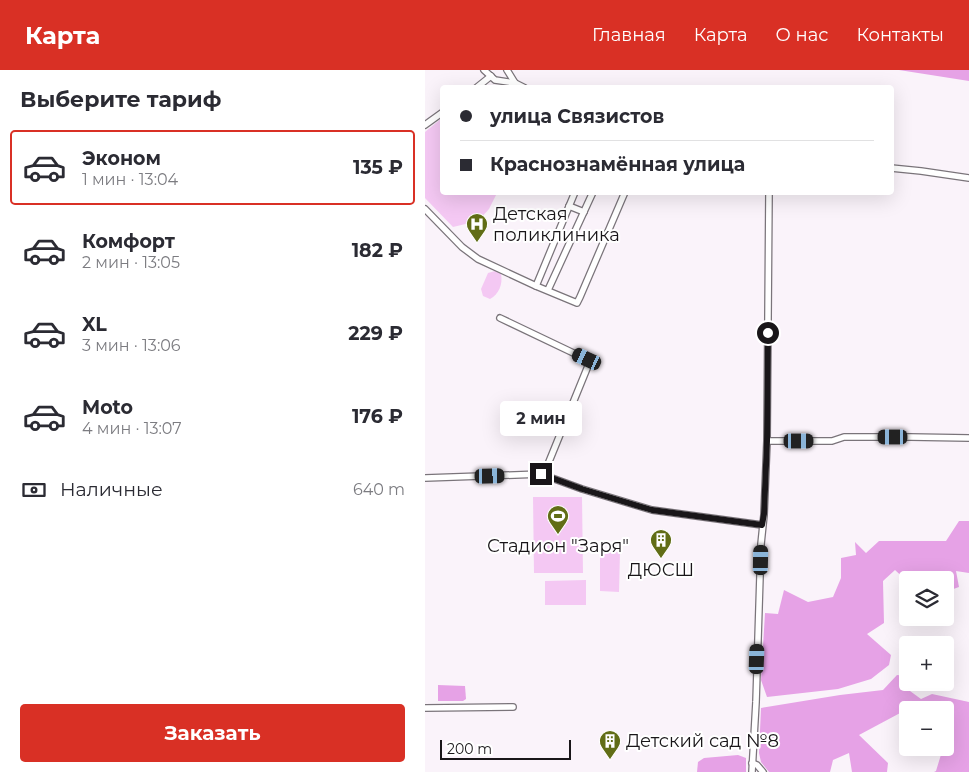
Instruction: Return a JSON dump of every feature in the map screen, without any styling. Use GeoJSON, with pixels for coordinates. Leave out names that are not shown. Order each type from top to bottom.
{"type":"FeatureCollection","features":[{"type":"Feature","properties":{"kind":"street"},"geometry":{"type":"LineString","coordinates":[[484,70],[490,73],[495,80],[519,85]]}},
{"type":"Feature","properties":{"kind":"street"},"geometry":{"type":"LineString","coordinates":[[500,81],[506,77],[507,70]]}},
{"type":"Feature","properties":{"kind":"street"},"geometry":{"type":"LineString","coordinates":[[507,70],[515,83]]}},
{"type":"Feature","properties":{"kind":"street"},"geometry":{"type":"LineString","coordinates":[[479,85],[490,73]]}},
{"type":"Feature","properties":{"kind":"street"},"geometry":{"type":"LineString","coordinates":[[425,125],[440,114]]}},
{"type":"Feature","properties":{"kind":"street"},"geometry":{"type":"LineString","coordinates":[[894,168],[969,178]]}},
{"type":"Feature","properties":{"kind":"street"},"geometry":{"type":"LineString","coordinates":[[536,286],[574,195]]}},
{"type":"Feature","properties":{"kind":"street"},"geometry":{"type":"LineString","coordinates":[[548,290],[592,195]]}},
{"type":"Feature","properties":{"kind":"street"},"geometry":{"type":"LineString","coordinates":[[425,209],[462,247],[478,259],[577,303],[624,195]]}},
{"type":"Feature","properties":{"kind":"street"},"geometry":{"type":"LineString","coordinates":[[752,772],[767,441],[769,195]]}},
{"type":"Feature","properties":{"kind":"street"},"geometry":{"type":"LineString","coordinates":[[569,206],[583,212]]}},
{"type":"Feature","properties":{"kind":"street"},"geometry":{"type":"LineString","coordinates":[[500,318],[587,359],[589,362],[546,469],[541,474]]}},
{"type":"Feature","properties":{"kind":"street"},"geometry":{"type":"LineString","coordinates":[[767,441],[831,441],[844,437],[969,438]]}},
{"type":"Feature","properties":{"kind":"street"},"geometry":{"type":"LineString","coordinates":[[425,478],[541,474],[582,489],[652,510],[762,525]]}},
{"type":"Feature","properties":{"kind":"street"},"geometry":{"type":"LineString","coordinates":[[425,708],[513,707]]}},
{"type":"Feature","properties":{"kind":"street"},"geometry":{"type":"LineString","coordinates":[[752,763],[757,765],[763,772]]}},
{"type":"Feature","properties":{"kind":"shaded area"},"geometry":{"type":"Polygon","coordinates":[[[899,70],[969,70],[969,81],[899,70]]]}},
{"type":"Feature","properties":{"kind":"shaded area"},"geometry":{"type":"Polygon","coordinates":[[[440,120],[440,195],[496,195],[489,209],[478,221],[453,227],[425,198],[425,132],[440,120]]]}},
{"type":"Feature","properties":{"kind":"shaded area"},"geometry":{"type":"Polygon","coordinates":[[[495,271],[501,274],[501,285],[498,292],[490,299],[483,296],[481,289],[488,273],[495,271]]]}},
{"type":"Feature","properties":{"kind":"shaded area","name":"Стадион \"Заря\""},"geometry":{"type":"Polygon","coordinates":[[[533,497],[582,497],[583,573],[534,573],[533,497]]]}},
{"type":"Feature","properties":{"kind":"shaded area"},"geometry":{"type":"Polygon","coordinates":[[[959,521],[969,521],[969,573],[956,571],[959,587],[954,589],[954,571],[899,571],[899,574],[895,570],[883,581],[884,623],[867,634],[891,655],[889,665],[871,679],[838,689],[767,697],[761,680],[765,613],[778,614],[784,590],[808,602],[833,597],[841,578],[841,558],[856,555],[855,542],[866,553],[879,541],[946,541],[959,521]]]}},
{"type":"Feature","properties":{"kind":"shaded area"},"geometry":{"type":"Polygon","coordinates":[[[600,552],[620,552],[619,592],[600,591],[600,552]]]}},
{"type":"Feature","properties":{"kind":"shaded area"},"geometry":{"type":"Polygon","coordinates":[[[586,580],[586,605],[545,605],[545,581],[586,580]]]}},
{"type":"Feature","properties":{"kind":"shaded area"},"geometry":{"type":"Polygon","coordinates":[[[897,675],[899,675],[899,691],[910,691],[921,699],[932,694],[969,702],[969,772],[934,772],[941,756],[954,756],[954,701],[899,701],[899,714],[859,735],[888,763],[887,772],[852,772],[849,753],[833,760],[830,772],[769,772],[761,762],[759,753],[761,708],[883,690],[897,675]]]}},
{"type":"Feature","properties":{"kind":"shaded area"},"geometry":{"type":"Polygon","coordinates":[[[438,685],[465,686],[466,699],[463,701],[438,701],[438,685]]]}},
{"type":"Feature","properties":{"kind":"shaded area"},"geometry":{"type":"Polygon","coordinates":[[[738,755],[746,758],[746,772],[697,772],[698,762],[704,758],[738,755]]]}},
{"type":"Feature","properties":{"kind":"place","name":"Детская поликлиника"},"geometry":{"type":"Point","coordinates":[477,243]}},
{"type":"Feature","properties":{"kind":"place","name":"Стадион \"Заря\""},"geometry":{"type":"Point","coordinates":[558,535]}},
{"type":"Feature","properties":{"kind":"place","name":"ДЮСШ"},"geometry":{"type":"Point","coordinates":[661,559]}},
{"type":"Feature","properties":{"kind":"place","name":"Детский сад №8"},"geometry":{"type":"Point","coordinates":[610,760]}},
{"type":"Feature","properties":{"kind":"route"},"geometry":{"type":"LineString","coordinates":[[541,474],[582,489],[652,510],[762,525],[767,441],[768,333]]}}]}
